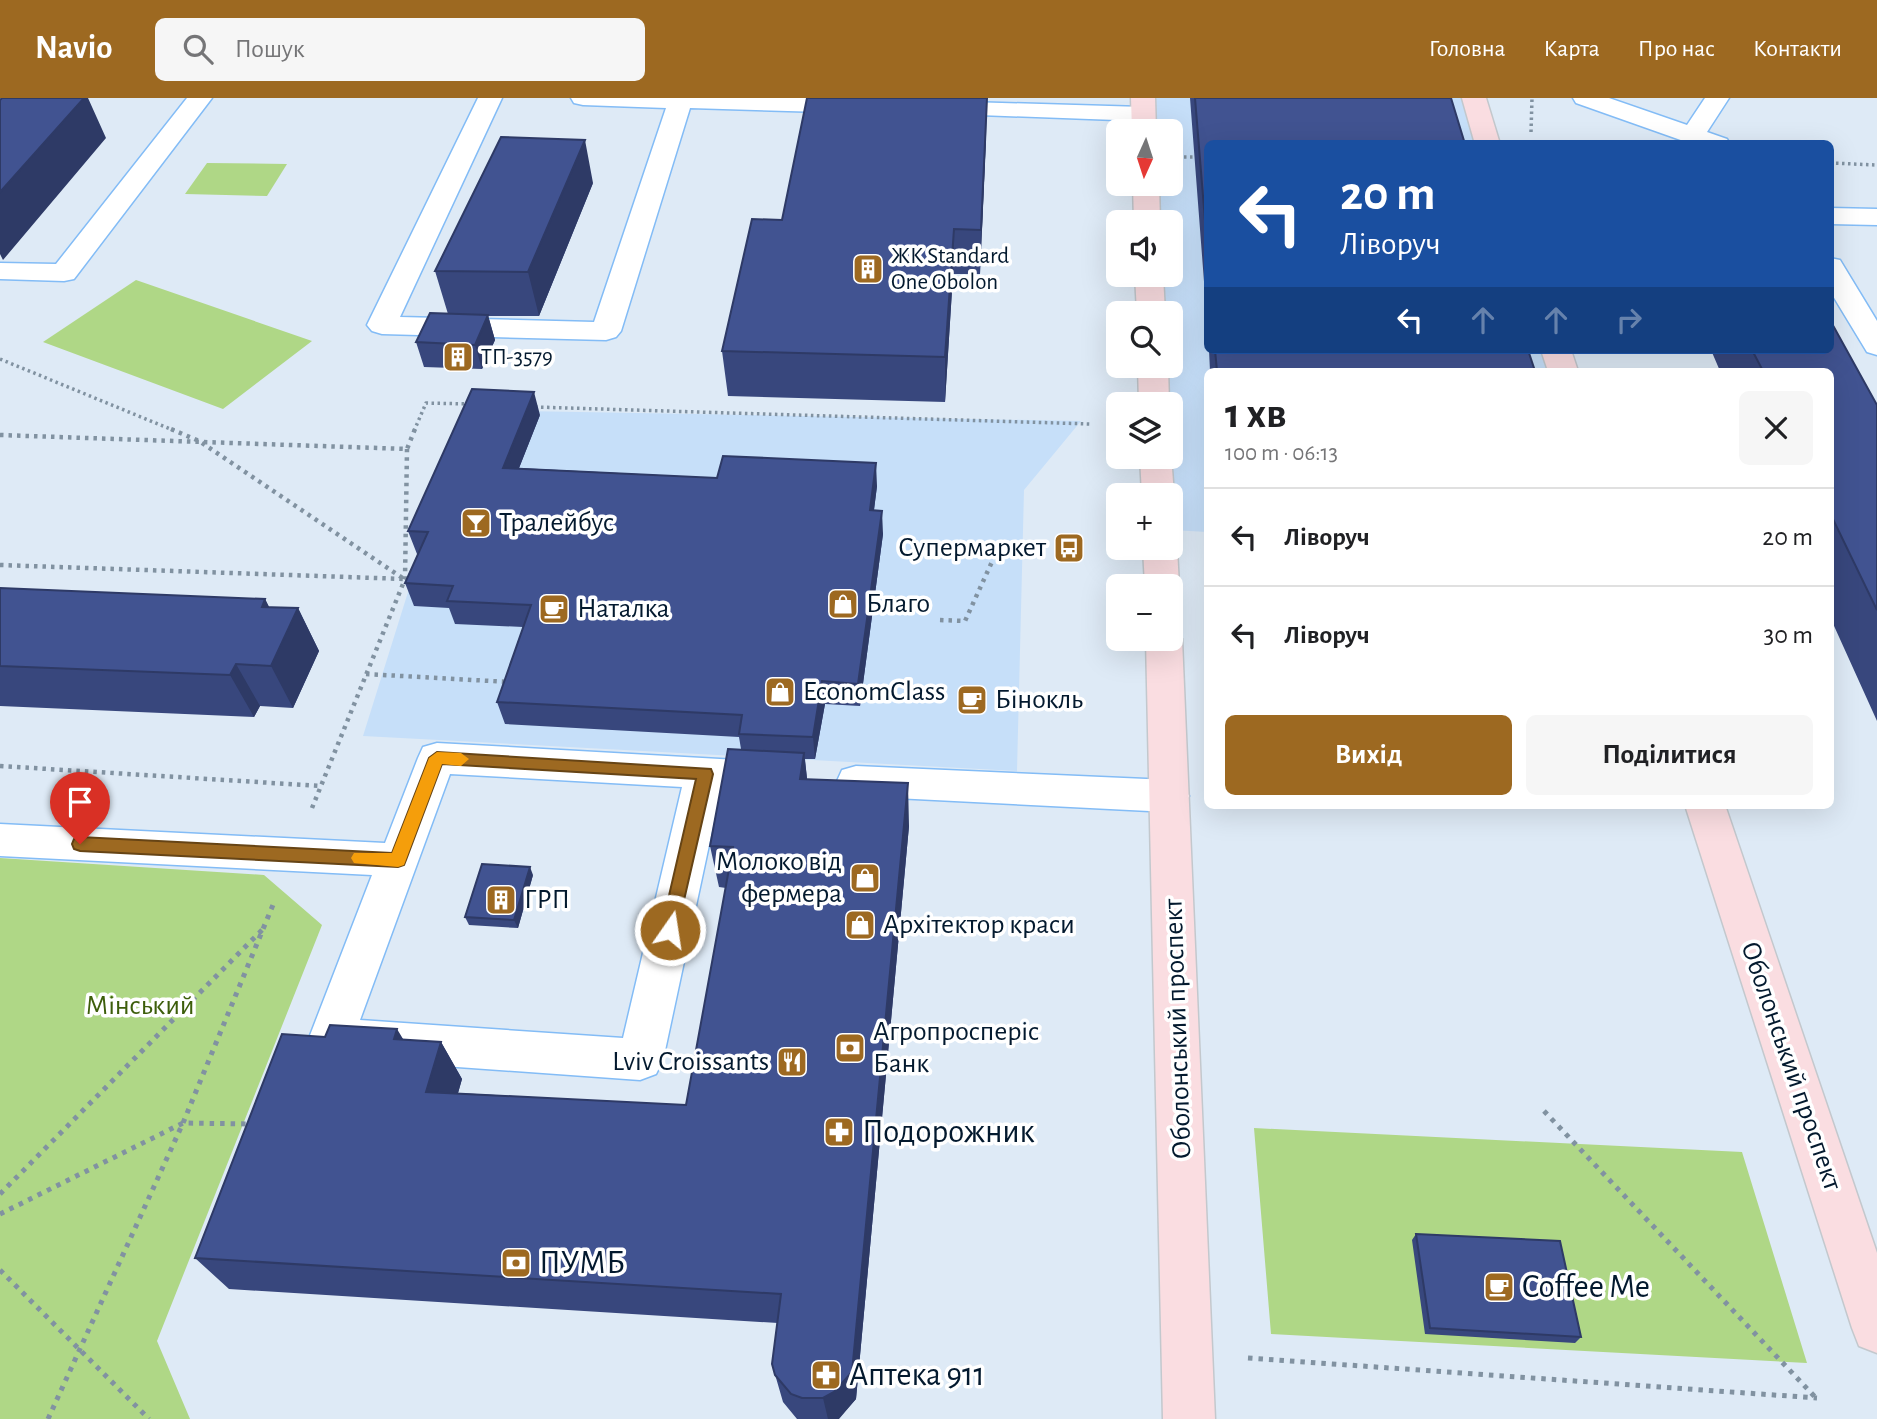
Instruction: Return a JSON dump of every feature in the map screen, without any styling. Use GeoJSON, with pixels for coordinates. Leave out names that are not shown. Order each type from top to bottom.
{"type":"FeatureCollection","features":[{"type":"Feature","properties":{"kind":"main road"},"geometry":{"type":"LineString","coordinates":[[1474,98],[1487,140]]}},
{"type":"Feature","properties":{"kind":"main road","name":"Оболонський проспект"},"geometry":{"type":"LineString","coordinates":[[1164,651],[1189,1419]]}},
{"type":"Feature","properties":{"kind":"main road","name":"Оболонський проспект"},"geometry":{"type":"LineString","coordinates":[[1706,809],[1877,1328]]}},
{"type":"Feature","properties":{"kind":"lane"},"geometry":{"type":"LineString","coordinates":[[0,271],[64,273],[200,98]]}},
{"type":"Feature","properties":{"kind":"lane"},"geometry":{"type":"LineString","coordinates":[[490,98],[382,325],[606,331],[680,101]]}},
{"type":"Feature","properties":{"kind":"lane"},"geometry":{"type":"LineString","coordinates":[[583,98],[848,102],[886,107]]}},
{"type":"Feature","properties":{"kind":"lane"},"geometry":{"type":"LineString","coordinates":[[1585,98],[1706,140]]}},
{"type":"Feature","properties":{"kind":"lane"},"geometry":{"type":"LineString","coordinates":[[1692,135],[1717,98]]}},
{"type":"Feature","properties":{"kind":"lane"},"geometry":{"type":"LineString","coordinates":[[913,108],[1143,115]]}},
{"type":"Feature","properties":{"kind":"lane"},"geometry":{"type":"LineString","coordinates":[[1834,216],[1877,217]]}},
{"type":"Feature","properties":{"kind":"lane"},"geometry":{"type":"LineString","coordinates":[[1834,273],[1877,346]]}},
{"type":"Feature","properties":{"kind":"lane"},"geometry":{"type":"LineString","coordinates":[[705,774],[640,1059],[331,1038],[437,758],[819,780],[1169,796]]}},
{"type":"Feature","properties":{"kind":"lane"},"geometry":{"type":"LineString","coordinates":[[0,840],[398,860]]}},
{"type":"Feature","properties":{"kind":"path"},"geometry":{"type":"LineString","coordinates":[[1531,140],[1532,98]]}},
{"type":"Feature","properties":{"kind":"path"},"geometry":{"type":"LineString","coordinates":[[1183,157],[1193,157]]}},
{"type":"Feature","properties":{"kind":"path"},"geometry":{"type":"LineString","coordinates":[[1834,163],[1877,164]]}},
{"type":"Feature","properties":{"kind":"path"},"geometry":{"type":"LineString","coordinates":[[0,359],[199,441],[405,579]]}},
{"type":"Feature","properties":{"kind":"path"},"geometry":{"type":"LineString","coordinates":[[48,1419],[183,1123],[405,579],[407,449],[426,403],[475,405]]}},
{"type":"Feature","properties":{"kind":"path"},"geometry":{"type":"LineString","coordinates":[[528,406],[1090,424]]}},
{"type":"Feature","properties":{"kind":"path"},"geometry":{"type":"LineString","coordinates":[[0,435],[407,449]]}},
{"type":"Feature","properties":{"kind":"path"},"geometry":{"type":"LineString","coordinates":[[940,620],[965,621],[996,553]]}},
{"type":"Feature","properties":{"kind":"path"},"geometry":{"type":"LineString","coordinates":[[0,565],[405,579]]}},
{"type":"Feature","properties":{"kind":"path"},"geometry":{"type":"LineString","coordinates":[[0,766],[321,786]]}},
{"type":"Feature","properties":{"kind":"path"},"geometry":{"type":"LineString","coordinates":[[0,1194],[265,926]]}},
{"type":"Feature","properties":{"kind":"path"},"geometry":{"type":"LineString","coordinates":[[1248,1358],[1817,1398],[1544,1111]]}},
{"type":"Feature","properties":{"kind":"path"},"geometry":{"type":"LineString","coordinates":[[0,1214],[183,1123],[256,1125]]}},
{"type":"Feature","properties":{"kind":"path"},"geometry":{"type":"LineString","coordinates":[[0,1270],[149,1419]]}},
{"type":"Feature","properties":{"kind":"shaded area"},"geometry":{"type":"Polygon","coordinates":[[[1153,98],[1462,98],[1475,140],[1204,140],[1204,354],[1544,354],[1548,368],[1204,368],[1204,532],[1183,531],[1183,483],[1170,483],[1169,469],[1183,469],[1183,392],[1166,392],[1165,378],[1183,378],[1183,301],[1162,301],[1161,287],[1183,287],[1183,210],[1157,210],[1157,196],[1183,196],[1183,119],[1154,119],[1153,98]]]}},
{"type":"Feature","properties":{"kind":"shaded area"},"geometry":{"type":"Polygon","coordinates":[[[465,410],[1081,421],[1024,490],[1017,771],[363,736],[465,410]]]}},
{"type":"Feature","properties":{"kind":"green space"},"geometry":{"type":"Polygon","coordinates":[[[207,163],[287,164],[267,196],[185,194],[207,163]]]}},
{"type":"Feature","properties":{"kind":"green space"},"geometry":{"type":"Polygon","coordinates":[[[136,280],[312,341],[223,409],[43,342],[136,280]]]}},
{"type":"Feature","properties":{"kind":"green space","name":"Мінський"},"geometry":{"type":"Polygon","coordinates":[[[0,858],[264,875],[322,925],[157,1341],[190,1419],[0,1419],[0,858]]]}},
{"type":"Feature","properties":{"kind":"green space"},"geometry":{"type":"Polygon","coordinates":[[[1254,1128],[1742,1152],[1807,1363],[1271,1334],[1254,1128]]]}},
{"type":"Feature","properties":{"kind":"building"},"geometry":{"type":"Polygon","coordinates":[[[84,98],[0,192],[0,100],[84,98]]]}},
{"type":"Feature","properties":{"kind":"building","name":"ЖК Standard One Obolon"},"geometry":{"type":"Polygon","coordinates":[[[807,98],[987,98],[981,230],[954,229],[945,357],[722,351],[752,219],[782,220],[807,98]]]}},
{"type":"Feature","properties":{"kind":"building"},"geometry":{"type":"Polygon","coordinates":[[[1195,98],[1451,98],[1464,140],[1204,140],[1204,208],[1195,98]]]}},
{"type":"Feature","properties":{"kind":"building"},"geometry":{"type":"Polygon","coordinates":[[[501,137],[585,140],[528,272],[435,271],[501,137]]]}},
{"type":"Feature","properties":{"kind":"building"},"geometry":{"type":"Polygon","coordinates":[[[430,313],[488,315],[475,345],[416,342],[430,313]]]}},
{"type":"Feature","properties":{"kind":"building"},"geometry":{"type":"Polygon","coordinates":[[[1834,327],[1877,405],[1877,610],[1834,521],[1834,368],[1761,368],[1754,354],[1834,354],[1834,327]]]}},
{"type":"Feature","properties":{"kind":"building"},"geometry":{"type":"Polygon","coordinates":[[[1215,354],[1529,354],[1534,368],[1217,368],[1215,354]]]}},
{"type":"Feature","properties":{"kind":"building"},"geometry":{"type":"Polygon","coordinates":[[[472,389],[534,392],[503,468],[717,478],[723,456],[876,463],[870,510],[882,511],[858,684],[822,681],[813,737],[739,734],[742,715],[497,702],[531,605],[447,601],[453,586],[405,583],[428,532],[408,531],[472,389]]]}},
{"type":"Feature","properties":{"kind":"building"},"geometry":{"type":"Polygon","coordinates":[[[0,588],[265,599],[262,607],[298,608],[271,666],[236,664],[230,675],[0,666],[0,588]]]}},
{"type":"Feature","properties":{"kind":"building"},"geometry":{"type":"Polygon","coordinates":[[[728,749],[804,753],[800,779],[908,783],[852,1372],[834,1392],[823,1398],[802,1398],[791,1394],[775,1375],[772,1364],[781,1294],[195,1258],[282,1034],[325,1037],[330,1025],[397,1029],[394,1039],[441,1042],[426,1092],[686,1105],[733,847],[710,846],[728,749]]]}},
{"type":"Feature","properties":{"kind":"building","name":"ГРП"},"geometry":{"type":"Polygon","coordinates":[[[482,864],[530,867],[514,920],[465,917],[482,864]]]}},
{"type":"Feature","properties":{"kind":"building"},"geometry":{"type":"Polygon","coordinates":[[[1416,1234],[1560,1241],[1581,1337],[1430,1328],[1416,1234]]]}},
{"type":"Feature","properties":{"kind":"slow traffic"},"geometry":{"type":"LineString","coordinates":[[360,858],[398,860],[437,758],[461,759]]}},
{"type":"Feature","properties":{"kind":"place","name":"ЖК Standard One Obolon"},"geometry":{"type":"Point","coordinates":[868,269]}},
{"type":"Feature","properties":{"kind":"place","name":"ТП-3579"},"geometry":{"type":"Point","coordinates":[458,357]}},
{"type":"Feature","properties":{"kind":"place","name":"Тралейбус"},"geometry":{"type":"Point","coordinates":[476,523]}},
{"type":"Feature","properties":{"kind":"place","name":"Супермаркет"},"geometry":{"type":"Point","coordinates":[1069,548]}},
{"type":"Feature","properties":{"kind":"place","name":"Благо"},"geometry":{"type":"Point","coordinates":[843,604]}},
{"type":"Feature","properties":{"kind":"place","name":"Наталка"},"geometry":{"type":"Point","coordinates":[554,609]}},
{"type":"Feature","properties":{"kind":"place","name":"EconomClass"},"geometry":{"type":"Point","coordinates":[780,692]}},
{"type":"Feature","properties":{"kind":"place","name":"Бінокль"},"geometry":{"type":"Point","coordinates":[972,700]}},
{"type":"Feature","properties":{"kind":"place","name":"Молоко від фермера"},"geometry":{"type":"Point","coordinates":[865,878]}},
{"type":"Feature","properties":{"kind":"place","name":"ГРП"},"geometry":{"type":"Point","coordinates":[501,900]}},
{"type":"Feature","properties":{"kind":"place","name":"Архітектор краси"},"geometry":{"type":"Point","coordinates":[860,925]}},
{"type":"Feature","properties":{"kind":"place","name":"Агропросперіс Банк"},"geometry":{"type":"Point","coordinates":[850,1048]}},
{"type":"Feature","properties":{"kind":"place","name":"Lviv Croissants"},"geometry":{"type":"Point","coordinates":[792,1062]}},
{"type":"Feature","properties":{"kind":"place","name":"Подорожник"},"geometry":{"type":"Point","coordinates":[839,1132]}},
{"type":"Feature","properties":{"kind":"place","name":"ПУМБ"},"geometry":{"type":"Point","coordinates":[516,1263]}},
{"type":"Feature","properties":{"kind":"place","name":"Coffee Me"},"geometry":{"type":"Point","coordinates":[1499,1287]}},
{"type":"Feature","properties":{"kind":"place","name":"Аптека 911"},"geometry":{"type":"Point","coordinates":[826,1375]}},
{"type":"Feature","properties":{"kind":"route"},"geometry":{"type":"LineString","coordinates":[[80,844],[398,860],[437,758],[705,774],[670,930]]}}]}
